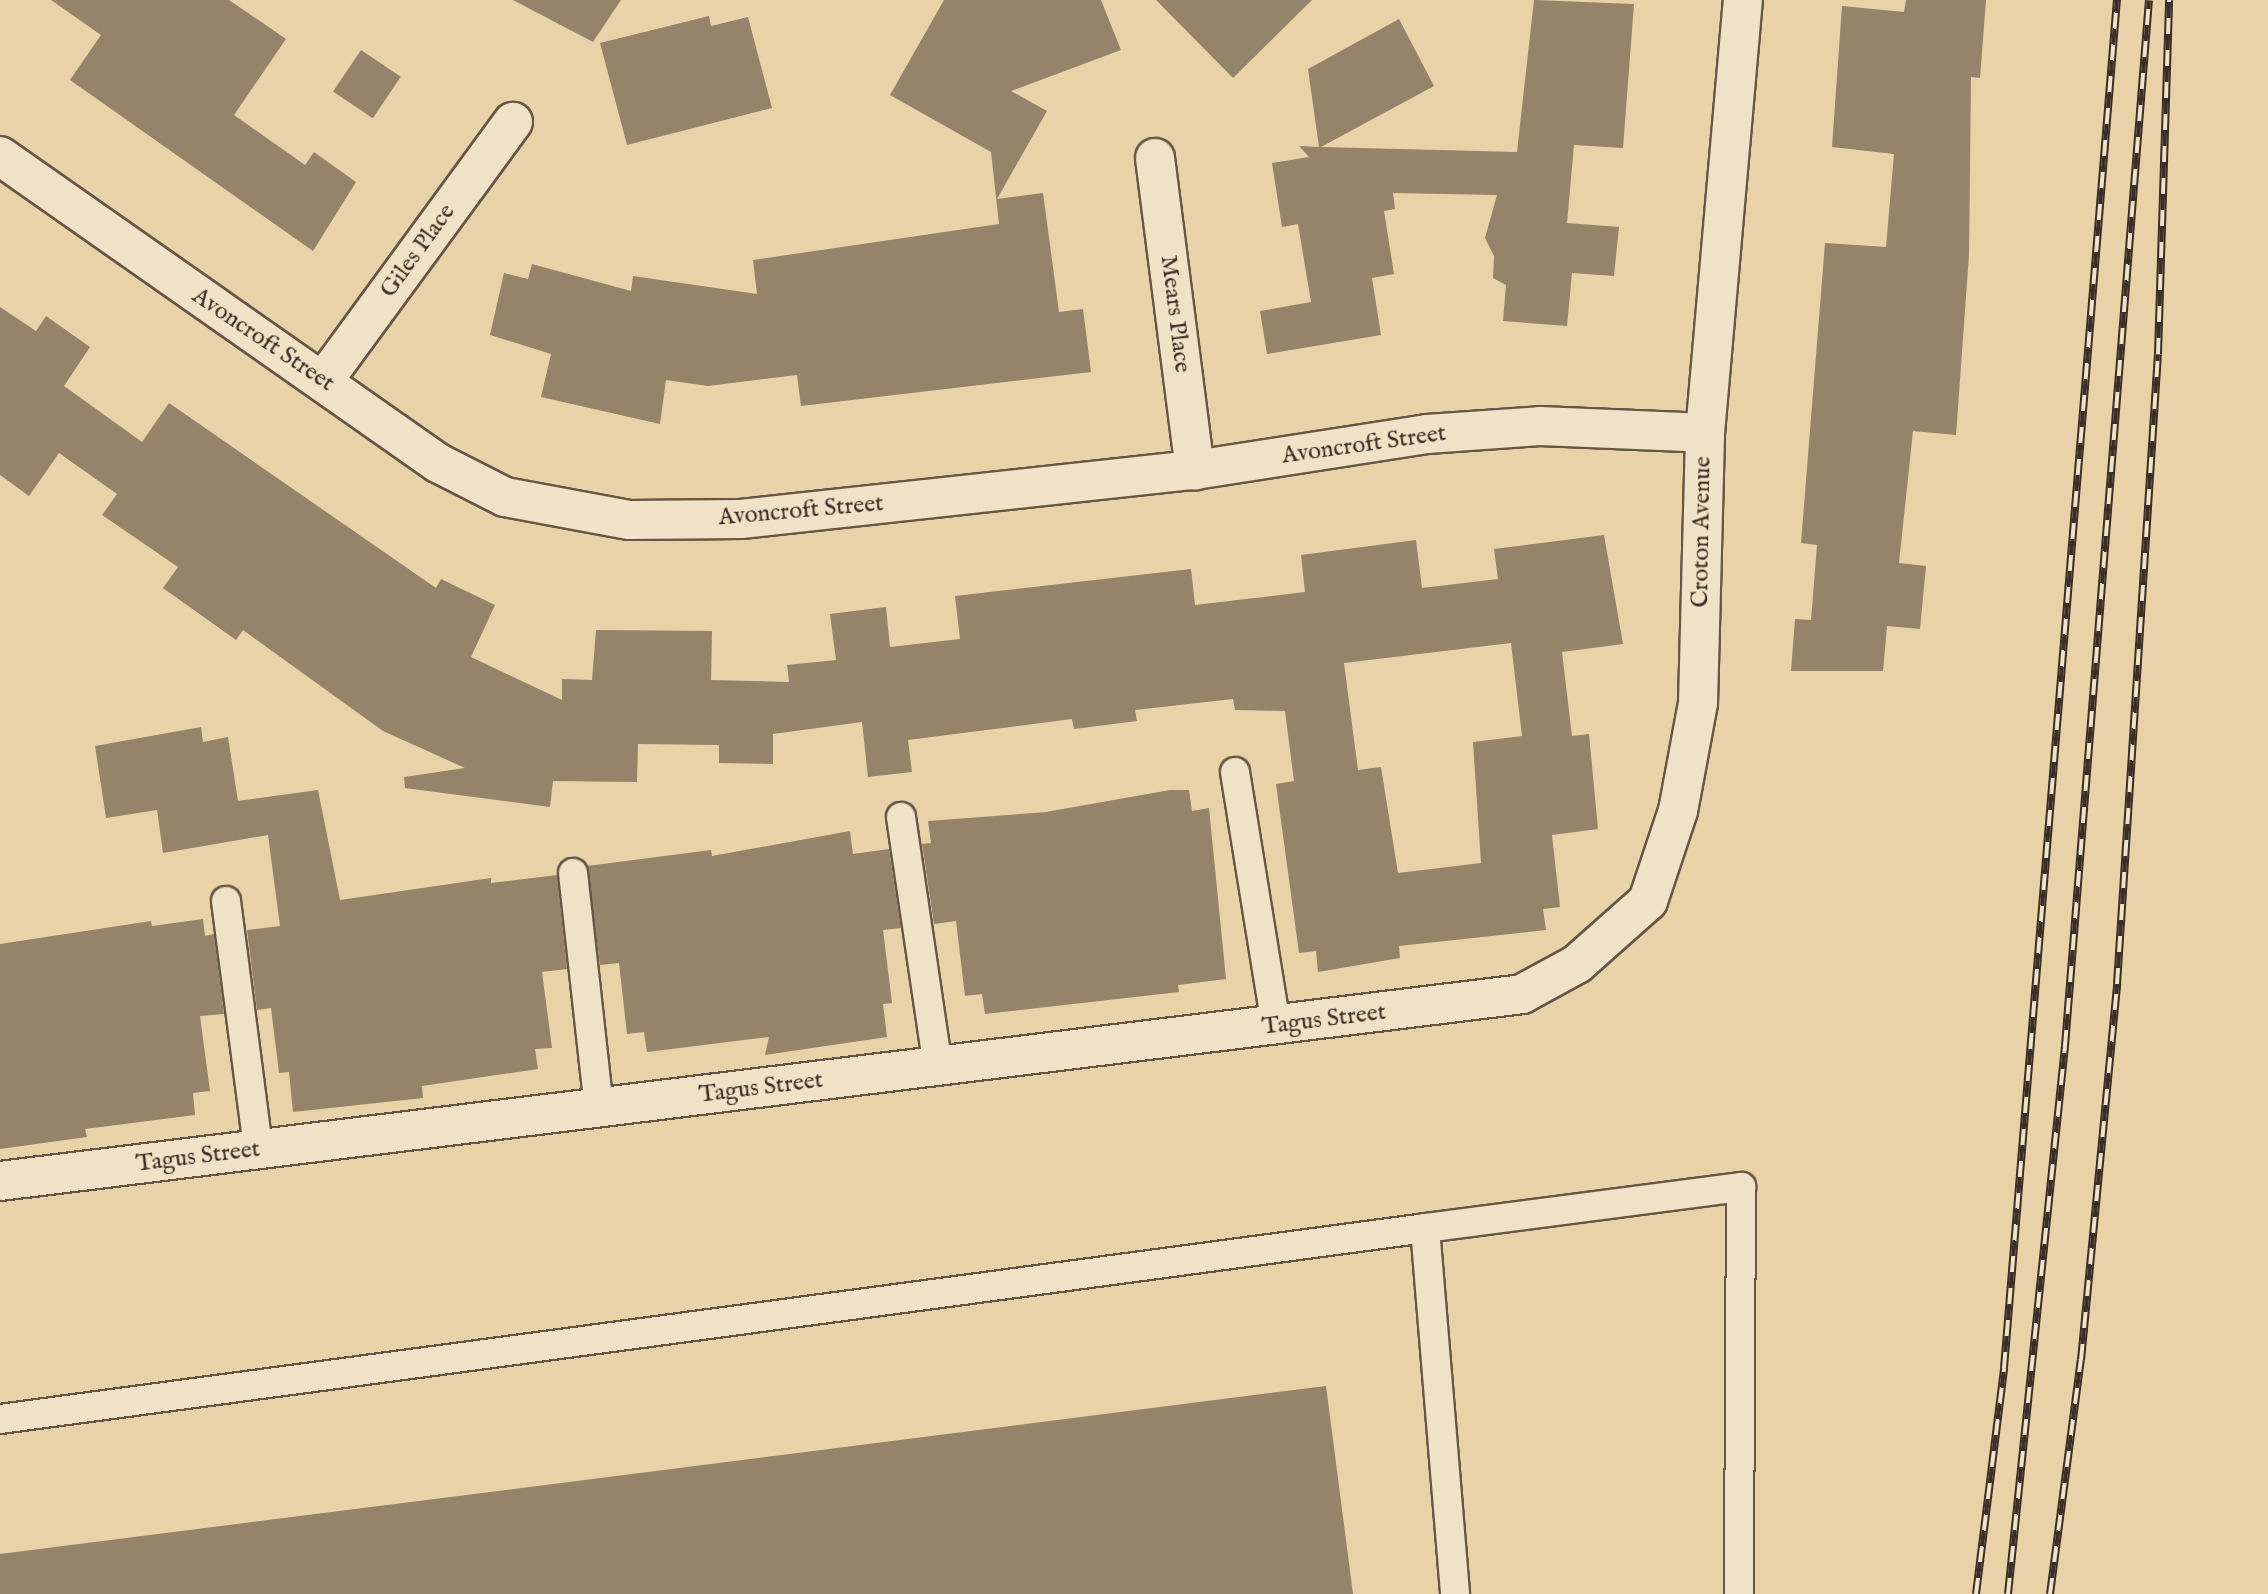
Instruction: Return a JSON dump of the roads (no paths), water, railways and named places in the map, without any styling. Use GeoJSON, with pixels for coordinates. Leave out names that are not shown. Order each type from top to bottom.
{"type":"FeatureCollection","features":[{"type":"Feature","properties":{"kind":"street","name":"Croton Avenue"},"geometry":{"type":"LineString","coordinates":[[1522,994],[1577,964],[1648,901],[1678,811],[1698,703],[1704,433],[1743,0]]}},
{"type":"Feature","properties":{"kind":"street","name":"Giles Place"},"geometry":{"type":"LineString","coordinates":[[324,380],[513,122]]}},
{"type":"Feature","properties":{"kind":"street","name":"Avoncroft Street"},"geometry":{"type":"LineString","coordinates":[[0,156],[324,380],[438,463],[505,497],[629,520],[741,519],[1195,470],[1427,434],[1527,426],[1704,433]]}},
{"type":"Feature","properties":{"kind":"street","name":"Mears Place"},"geometry":{"type":"LineString","coordinates":[[1155,158],[1195,470]]}},
{"type":"Feature","properties":{"kind":"street","name":"Tagus Street"},"geometry":{"type":"LineString","coordinates":[[0,1181],[1522,994]]}},
{"type":"Feature","properties":{"kind":"lane"},"geometry":{"type":"LineString","coordinates":[[1234,772],[1276,1026]]}},
{"type":"Feature","properties":{"kind":"lane"},"geometry":{"type":"LineString","coordinates":[[901,817],[938,1067]]}},
{"type":"Feature","properties":{"kind":"lane"},"geometry":{"type":"LineString","coordinates":[[573,873],[599,1108]]}},
{"type":"Feature","properties":{"kind":"lane"},"geometry":{"type":"LineString","coordinates":[[226,901],[258,1149]]}},
{"type":"Feature","properties":{"kind":"lane"},"geometry":{"type":"LineString","coordinates":[[0,1419],[1741,1187],[1739,1594]]}},
{"type":"Feature","properties":{"kind":"lane"},"geometry":{"type":"LineString","coordinates":[[1425,1228],[1455,1594]]}},
{"type":"Feature","properties":{"kind":"railway"},"geometry":{"type":"LineString","coordinates":[[1976,1594],[2004,1368],[2117,0]]}},
{"type":"Feature","properties":{"kind":"railway"},"geometry":{"type":"LineString","coordinates":[[2008,1594],[2065,1046],[2149,0]]}},
{"type":"Feature","properties":{"kind":"railway"},"geometry":{"type":"LineString","coordinates":[[2050,1594],[2081,1360],[2117,984],[2158,354],[2169,0]]}}]}
